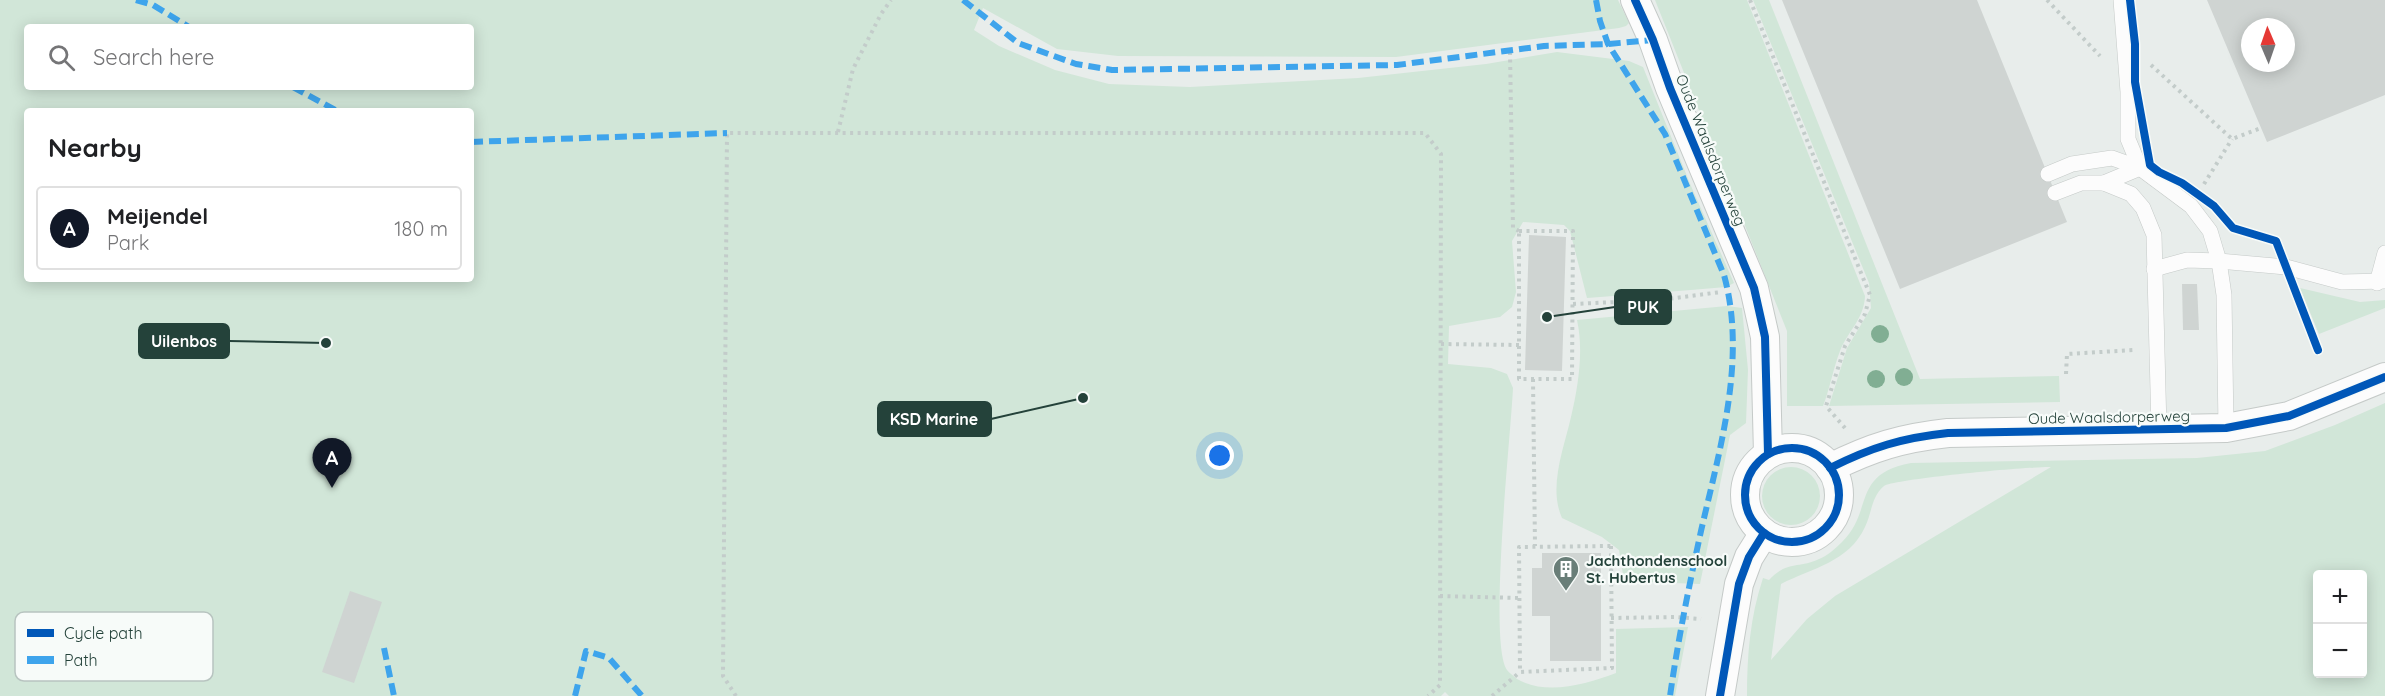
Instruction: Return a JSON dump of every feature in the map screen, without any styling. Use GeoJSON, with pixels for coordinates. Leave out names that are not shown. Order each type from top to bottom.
{"type":"FeatureCollection","features":[{"type":"Feature","properties":{"kind":"street","name":"Oude Waalsdorperweg"},"geometry":{"type":"LineString","coordinates":[[1635,0],[1754,288],[1765,337],[1768,454]]}},
{"type":"Feature","properties":{"kind":"street","name":"Oude Waalsdorperweg"},"geometry":{"type":"LineString","coordinates":[[1830,468],[1863,451],[1910,437],[1948,433],[2226,428],[2289,416],[2385,377]]}},
{"type":"Feature","properties":{"kind":"street"},"geometry":{"type":"LineString","coordinates":[[1795,447],[1821,458],[1830,468],[1837,481],[1839,496],[1836,510],[1829,523],[1819,533],[1806,540],[1777,540],[1764,533],[1750,515],[1744,492],[1748,477],[1768,454],[1781,448],[1795,447]]}},
{"type":"Feature","properties":{"kind":"street"},"geometry":{"type":"LineString","coordinates":[[1720,696],[1739,584],[1749,557],[1764,533]]}},
{"type":"Feature","properties":{"kind":"lane"},"geometry":{"type":"LineString","coordinates":[[2121,0],[2128,92],[2128,140],[2140,168]]}},
{"type":"Feature","properties":{"kind":"lane"},"geometry":{"type":"LineString","coordinates":[[2048,174],[2072,164],[2112,158],[2140,168],[2191,206],[2210,231],[2219,261],[2224,295],[2226,428]]}},
{"type":"Feature","properties":{"kind":"lane"},"geometry":{"type":"LineString","coordinates":[[2055,193],[2082,183],[2104,183],[2140,168]]}},
{"type":"Feature","properties":{"kind":"lane"},"geometry":{"type":"LineString","coordinates":[[2104,183],[2130,194],[2143,208],[2154,235],[2158,429]]}},
{"type":"Feature","properties":{"kind":"lane"},"geometry":{"type":"LineString","coordinates":[[2154,269],[2187,260],[2219,261],[2286,267],[2342,282],[2381,282],[2385,253]]}},
{"type":"Feature","properties":{"kind":"path"},"geometry":{"type":"LineString","coordinates":[[838,132],[853,69],[881,14],[891,0]]}},
{"type":"Feature","properties":{"kind":"path"},"geometry":{"type":"LineString","coordinates":[[1750,0],[1870,295],[1865,314],[1845,346],[1826,406],[1863,451]]}},
{"type":"Feature","properties":{"kind":"path"},"geometry":{"type":"LineString","coordinates":[[1510,52],[1513,228],[1519,231],[1573,231],[1572,379],[1519,379],[1519,231]]}},
{"type":"Feature","properties":{"kind":"path"},"geometry":{"type":"LineString","coordinates":[[736,696],[723,676],[727,132],[1425,133],[1441,154],[1440,685],[1428,696]]}},
{"type":"Feature","properties":{"kind":"path"},"geometry":{"type":"LineString","coordinates":[[1573,304],[1660,300],[1754,288]]}},
{"type":"Feature","properties":{"kind":"path"},"geometry":{"type":"LineString","coordinates":[[2066,374],[2067,354],[2134,350],[2136,341]]}},
{"type":"Feature","properties":{"kind":"path"},"geometry":{"type":"LineString","coordinates":[[1441,344],[1519,345]]}},
{"type":"Feature","properties":{"kind":"path"},"geometry":{"type":"LineString","coordinates":[[1533,379],[1534,546]]}},
{"type":"Feature","properties":{"kind":"path"},"geometry":{"type":"LineString","coordinates":[[1492,696],[1520,672],[1612,668],[1611,546],[1519,547],[1520,672]]}},
{"type":"Feature","properties":{"kind":"path"},"geometry":{"type":"LineString","coordinates":[[1440,596],[1520,598]]}},
{"type":"Feature","properties":{"kind":"path"},"geometry":{"type":"LineString","coordinates":[[1611,618],[1676,617],[1732,622]]}},
{"type":"Feature","properties":{"kind":"green space"},"geometry":{"type":"Polygon","coordinates":[[[0,0],[1618,0],[1629,23],[1619,28],[1396,57],[1118,56],[1057,49],[983,8],[974,30],[999,46],[1055,70],[1109,84],[1190,87],[1358,78],[1486,64],[1557,52],[1629,61],[1643,67],[1691,186],[1734,283],[1726,287],[1587,298],[1570,231],[1564,225],[1523,222],[1512,241],[1516,292],[1512,307],[1500,317],[1449,326],[1448,364],[1491,368],[1507,374],[1513,388],[1500,581],[1502,652],[1507,670],[1517,679],[1541,687],[1566,686],[1592,681],[1616,673],[1616,629],[1688,627],[1675,696],[1449,696],[1445,692],[1441,696],[0,696],[0,0]]]}},
{"type":"Feature","properties":{"kind":"green space"},"geometry":{"type":"Polygon","coordinates":[[[1655,0],[1747,0],[1865,296],[1859,318],[1840,351],[1823,406],[1787,406],[1787,331],[1655,0]]]}},
{"type":"Feature","properties":{"kind":"green space"},"geometry":{"type":"Polygon","coordinates":[[[1753,0],[1769,0],[1920,379],[2059,376],[2060,402],[1829,406],[1847,348],[1871,308],[1869,283],[1753,0]]]}},
{"type":"Feature","properties":{"kind":"green space"},"geometry":{"type":"Polygon","coordinates":[[[2300,288],[2360,302],[2385,300],[2385,308],[2319,334],[2300,288]]]}},
{"type":"Feature","properties":{"kind":"green space"},"geometry":{"type":"Polygon","coordinates":[[[1727,306],[1742,308],[1748,370],[1746,423],[1730,435],[1700,584],[1624,581],[1619,550],[1602,537],[1562,518],[1558,506],[1559,467],[1578,381],[1580,344],[1577,320],[1727,306]]]}},
{"type":"Feature","properties":{"kind":"green space"},"geometry":{"type":"Polygon","coordinates":[[[2385,403],[2385,696],[1747,696],[1750,637],[1763,578],[1769,580],[1788,567],[1812,562],[1834,549],[1852,530],[1871,485],[1879,476],[1892,468],[1911,463],[2197,458],[2265,451],[2335,425],[2385,403]],[[2051,467],[1936,477],[1884,486],[1874,500],[1865,527],[1849,548],[1829,563],[1781,584],[1771,660],[1807,619],[1835,596],[2051,467]]]}},
{"type":"Feature","properties":{"kind":"green space"},"geometry":{"type":"Polygon","coordinates":[[[1785,467],[1797,467],[1812,475],[1820,490],[1820,502],[1812,517],[1797,525],[1785,525],[1770,517],[1762,502],[1762,490],[1770,475],[1785,467]]]}},
{"type":"Feature","properties":{"kind":"building"},"geometry":{"type":"Polygon","coordinates":[[[1782,0],[1977,0],[2067,222],[1900,289],[1782,0]]]}},
{"type":"Feature","properties":{"kind":"building"},"geometry":{"type":"Polygon","coordinates":[[[2207,0],[2385,0],[2385,95],[2267,142],[2207,0]]]}},
{"type":"Feature","properties":{"kind":"building"},"geometry":{"type":"Polygon","coordinates":[[[1529,235],[1566,237],[1562,371],[1525,370],[1529,235]]]}},
{"type":"Feature","properties":{"kind":"building"},"geometry":{"type":"Polygon","coordinates":[[[2182,284],[2197,284],[2199,330],[2183,330],[2182,284]]]}},
{"type":"Feature","properties":{"kind":"building","name":"Jachthondenschool St. Hubertus"},"geometry":{"type":"Polygon","coordinates":[[[1542,553],[1601,553],[1601,661],[1550,661],[1550,616],[1532,616],[1532,568],[1542,568],[1542,553]]]}},
{"type":"Feature","properties":{"kind":"building"},"geometry":{"type":"Polygon","coordinates":[[[350,591],[382,602],[354,683],[322,672],[350,591]]]}},
{"type":"Feature","properties":{"kind":"marked path"},"geometry":{"type":"LineString","coordinates":[[136,0],[153,5],[184,24]]}},
{"type":"Feature","properties":{"kind":"marked path"},"geometry":{"type":"LineString","coordinates":[[963,0],[1018,43],[1076,64],[1112,70],[1397,65],[1544,46],[1653,40]]}},
{"type":"Feature","properties":{"kind":"marked path"},"geometry":{"type":"LineString","coordinates":[[1596,0],[1608,44],[1665,134],[1724,275],[1730,307],[1733,339],[1732,371],[1723,436],[1688,593],[1670,696]]}},
{"type":"Feature","properties":{"kind":"marked path"},"geometry":{"type":"LineString","coordinates":[[298,90],[332,108]]}},
{"type":"Feature","properties":{"kind":"marked path"},"geometry":{"type":"LineString","coordinates":[[474,142],[727,133]]}},
{"type":"Feature","properties":{"kind":"marked path"},"geometry":{"type":"LineString","coordinates":[[384,648],[394,696]]}},
{"type":"Feature","properties":{"kind":"marked path"},"geometry":{"type":"LineString","coordinates":[[575,696],[586,651],[609,658],[642,696]]}},
{"type":"Feature","properties":{"kind":"cycle path"},"geometry":{"type":"LineString","coordinates":[[1635,0],[1754,288],[1765,337],[1768,454]]}},
{"type":"Feature","properties":{"kind":"cycle path"},"geometry":{"type":"LineString","coordinates":[[2130,0],[2135,44],[2135,82],[2150,165],[2182,183],[2214,206],[2233,228],[2276,241],[2318,350]]}},
{"type":"Feature","properties":{"kind":"cycle path"},"geometry":{"type":"LineString","coordinates":[[1830,468],[1888,444],[1948,433],[2226,428],[2289,416],[2385,377]]}},
{"type":"Feature","properties":{"kind":"cycle path"},"geometry":{"type":"LineString","coordinates":[[1792,448],[1810,452],[1825,462],[1835,477],[1839,495],[1835,513],[1825,528],[1810,538],[1792,542],[1774,538],[1759,528],[1749,513],[1745,495],[1749,477],[1759,462],[1774,452],[1792,448]]}},
{"type":"Feature","properties":{"kind":"cycle path"},"geometry":{"type":"LineString","coordinates":[[1720,696],[1739,584],[1749,557],[1764,533]]}},
{"type":"Feature","properties":{"kind":"place","name":"PUK"},"geometry":{"type":"Point","coordinates":[1547,317]}},
{"type":"Feature","properties":{"kind":"place","name":"Uilenbos"},"geometry":{"type":"Point","coordinates":[326,343]}},
{"type":"Feature","properties":{"kind":"place","name":"KSD Marine"},"geometry":{"type":"Point","coordinates":[1083,398]}},
{"type":"Feature","properties":{"kind":"place","name":"Meijendel"},"geometry":{"type":"Point","coordinates":[332,488]}},
{"type":"Feature","properties":{"kind":"place","name":"Jachthondenschool St. Hubertus"},"geometry":{"type":"Point","coordinates":[1566,592]}}]}
